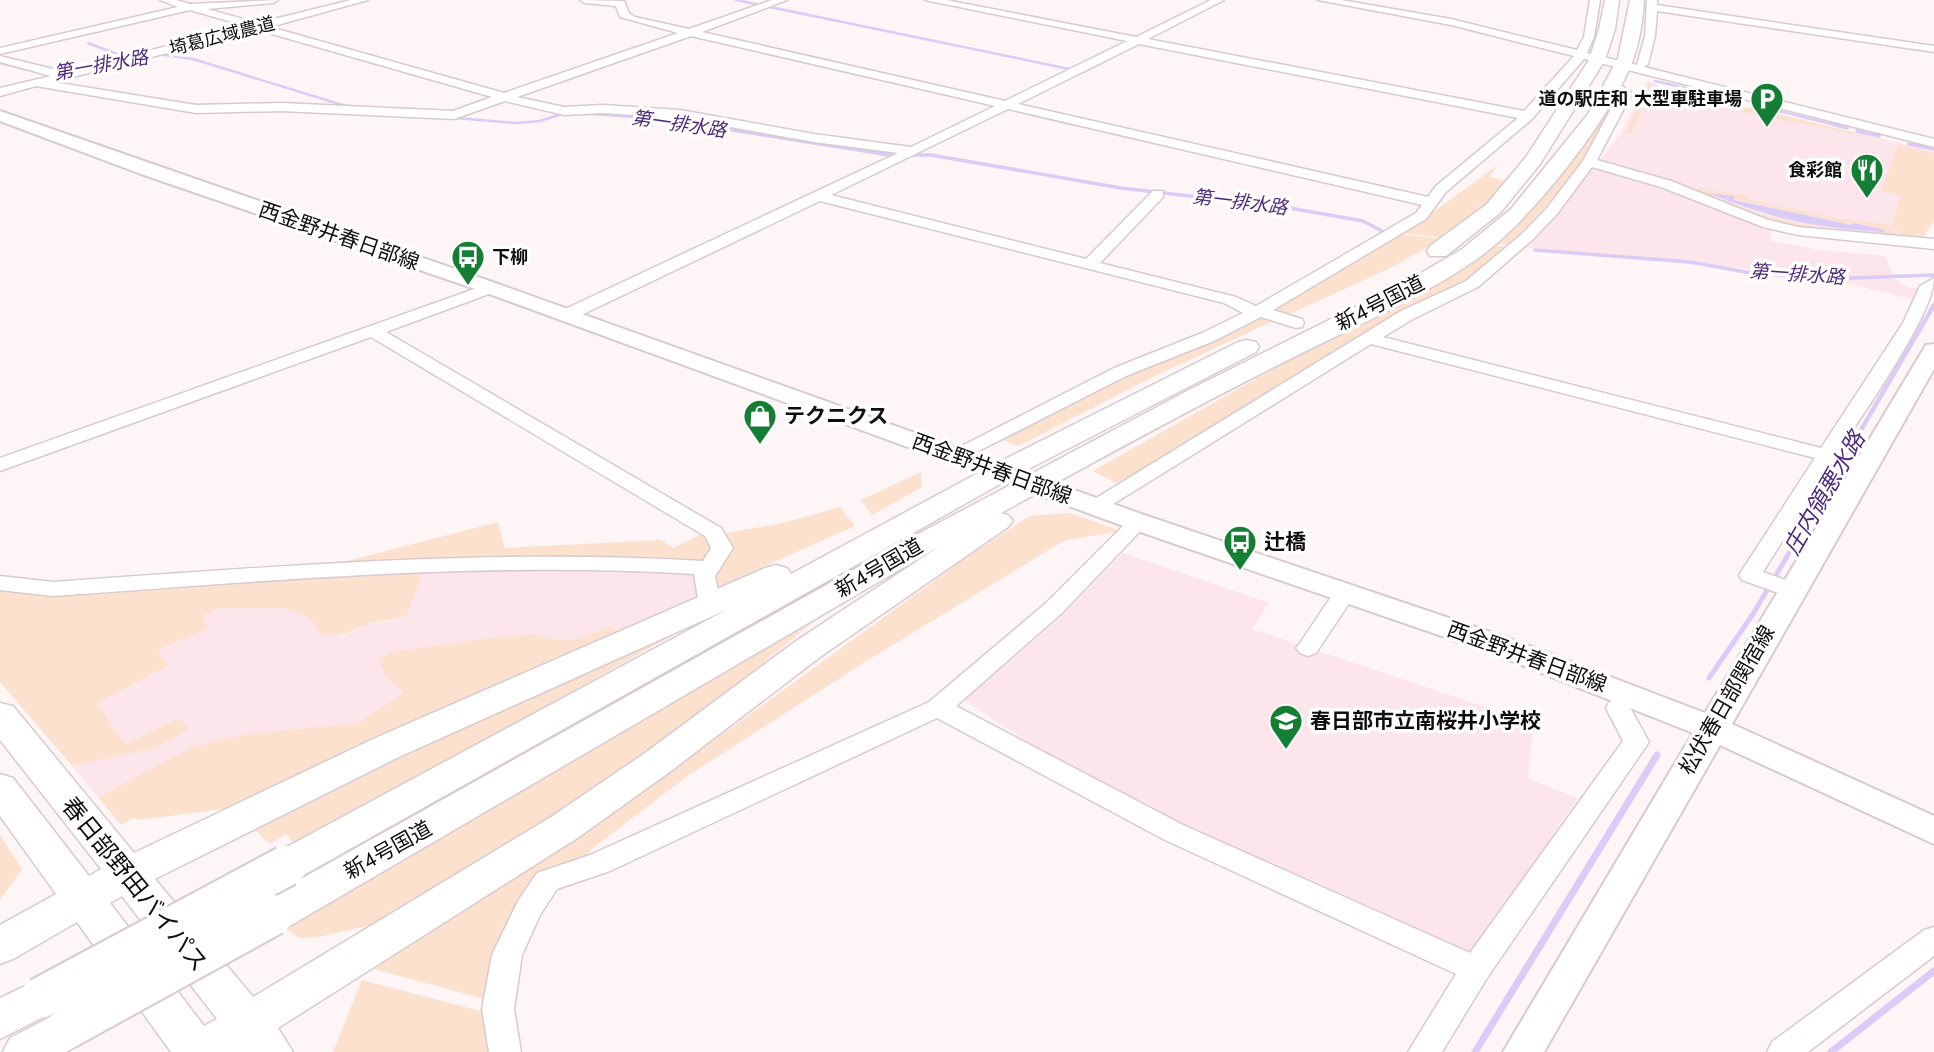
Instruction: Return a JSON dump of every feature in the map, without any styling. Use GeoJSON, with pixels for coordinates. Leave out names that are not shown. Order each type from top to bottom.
{"type":"FeatureCollection","features":[{"type":"Feature","properties":{"kind":"highway","name":"新4号国道"},"geometry":{"type":"LineString","coordinates":[[26,1052],[53,1014],[286,866],[1027,482],[1304,330],[1417,263],[1473,225],[1516,182],[1588,64],[1612,0]]}},
{"type":"Feature","properties":{"kind":"highway","name":"新4号国道"},"geometry":{"type":"LineString","coordinates":[[1304,330],[1419,284],[1470,254],[1518,213],[1627,76],[1642,24],[1637,0]]}},
{"type":"Feature","properties":{"kind":"highway"},"geometry":{"type":"LineString","coordinates":[[0,946],[127,874],[386,748],[826,551],[943,491],[1027,482],[1276,363],[1304,330]]}},
{"type":"Feature","properties":{"kind":"highway","name":"新4号国道"},"geometry":{"type":"LineString","coordinates":[[0,1020],[53,1014],[273,915],[1027,482]]}},
{"type":"Feature","properties":{"kind":"highway"},"geometry":{"type":"LineString","coordinates":[[0,789],[199,1052],[259,1038],[648,769],[808,649],[1008,514],[1027,482]]}},
{"type":"Feature","properties":{"kind":"highway","name":"春日部野田バイパス"},"geometry":{"type":"LineString","coordinates":[[0,715],[259,1038]]}},
{"type":"Feature","properties":{"kind":"main road","name":"西金野井春日部線"},"geometry":{"type":"LineString","coordinates":[[0,116],[147,170],[491,288],[1138,522],[1501,646],[1712,728],[1934,831]]}},
{"type":"Feature","properties":{"kind":"main road","name":"松伏春日部関宿線"},"geometry":{"type":"LineString","coordinates":[[1523,1052],[1712,728],[1785,588],[1934,349]]}},
{"type":"Feature","properties":{"kind":"street"},"geometry":{"type":"LineString","coordinates":[[165,0],[555,110],[603,109],[680,114],[814,138],[912,151]]}},
{"type":"Feature","properties":{"kind":"street"},"geometry":{"type":"LineString","coordinates":[[0,51],[191,8],[273,0]]}},
{"type":"Feature","properties":{"kind":"street","name":"埼葛広域農道"},"geometry":{"type":"LineString","coordinates":[[0,92],[363,0]]}},
{"type":"Feature","properties":{"kind":"street"},"geometry":{"type":"LineString","coordinates":[[585,0],[620,3],[624,15],[632,19],[1009,104],[1425,209]]}},
{"type":"Feature","properties":{"kind":"street"},"geometry":{"type":"LineString","coordinates":[[37,83],[179,104],[196,109],[282,107],[454,115],[782,0]]}},
{"type":"Feature","properties":{"kind":"street"},"geometry":{"type":"LineString","coordinates":[[930,0],[1528,116]]}},
{"type":"Feature","properties":{"kind":"street"},"geometry":{"type":"LineString","coordinates":[[567,316],[1140,41],[1219,0]]}},
{"type":"Feature","properties":{"kind":"street"},"geometry":{"type":"LineString","coordinates":[[1323,0],[1451,22],[1509,37],[1627,76],[1934,143]]}},
{"type":"Feature","properties":{"kind":"street"},"geometry":{"type":"LineString","coordinates":[[1595,0],[1596,39]]}},
{"type":"Feature","properties":{"kind":"street"},"geometry":{"type":"LineString","coordinates":[[1642,24],[1652,3],[1934,49]]}},
{"type":"Feature","properties":{"kind":"street"},"geometry":{"type":"LineString","coordinates":[[0,59],[64,76]]}},
{"type":"Feature","properties":{"kind":"street"},"geometry":{"type":"LineString","coordinates":[[1425,209],[1441,189],[1588,64]]}},
{"type":"Feature","properties":{"kind":"street"},"geometry":{"type":"LineString","coordinates":[[957,456],[1120,372],[1208,337],[1258,312],[1425,209],[1501,158],[1540,121],[1588,64]]}},
{"type":"Feature","properties":{"kind":"street"},"geometry":{"type":"LineString","coordinates":[[1095,506],[1407,315],[1472,284],[1544,219],[1589,162],[1626,93],[1627,76]]}},
{"type":"Feature","properties":{"kind":"street"},"geometry":{"type":"LineString","coordinates":[[1589,162],[1631,171],[1743,216],[1798,231],[1934,244]]}},
{"type":"Feature","properties":{"kind":"street"},"geometry":{"type":"LineString","coordinates":[[1090,264],[1158,194]]}},
{"type":"Feature","properties":{"kind":"street"},"geometry":{"type":"LineString","coordinates":[[818,197],[1230,300],[1304,330]]}},
{"type":"Feature","properties":{"kind":"street"},"geometry":{"type":"LineString","coordinates":[[1785,588],[1750,575],[1829,456],[1911,323],[1928,286],[1934,284]]}},
{"type":"Feature","properties":{"kind":"street"},"geometry":{"type":"LineString","coordinates":[[0,465],[491,288]]}},
{"type":"Feature","properties":{"kind":"street"},"geometry":{"type":"LineString","coordinates":[[373,331],[714,532],[722,548],[704,576],[710,604]]}},
{"type":"Feature","properties":{"kind":"street"},"geometry":{"type":"LineString","coordinates":[[1371,338],[1859,466]]}},
{"type":"Feature","properties":{"kind":"street"},"geometry":{"type":"LineString","coordinates":[[506,1052],[498,1009],[507,955],[528,909],[547,881],[600,863],[938,708],[1054,608],[1138,522]]}},
{"type":"Feature","properties":{"kind":"street"},"geometry":{"type":"LineString","coordinates":[[0,583],[53,589],[447,563],[663,564],[709,568]]}},
{"type":"Feature","properties":{"kind":"street"},"geometry":{"type":"LineString","coordinates":[[1308,648],[1345,593]]}},
{"type":"Feature","properties":{"kind":"street"},"geometry":{"type":"LineString","coordinates":[[938,708],[1173,832],[1476,969]]}},
{"type":"Feature","properties":{"kind":"street"},"geometry":{"type":"LineString","coordinates":[[1424,1052],[1476,969],[1636,742],[1618,708]]}},
{"type":"Feature","properties":{"kind":"street"},"geometry":{"type":"LineString","coordinates":[[1783,1052],[1934,939]]}},
{"type":"Feature","properties":{"kind":"shaded area"},"geometry":{"type":"Polygon","coordinates":[[[1647,81],[1661,87],[1934,151],[1934,221],[1921,240],[1816,231],[1599,162],[1621,133],[1647,81]]]}},
{"type":"Feature","properties":{"kind":"shaded area"},"geometry":{"type":"Polygon","coordinates":[[[1649,84],[1739,105],[1680,95],[1658,95],[1647,98],[1631,134],[1625,134],[1649,84]]]}},
{"type":"Feature","properties":{"kind":"shaded area"},"geometry":{"type":"Polygon","coordinates":[[[1619,89],[1622,90],[1611,113],[1573,174],[1543,210],[1508,245],[1495,244],[1530,211],[1563,172],[1619,89]]]}},
{"type":"Feature","properties":{"kind":"shaded area"},"geometry":{"type":"Polygon","coordinates":[[[1674,100],[1736,109],[1755,108],[1880,139],[1718,107],[1670,105],[1661,101],[1674,100]]]}},
{"type":"Feature","properties":{"kind":"shaded area"},"geometry":{"type":"Polygon","coordinates":[[[1898,145],[1934,153],[1934,221],[1921,240],[1903,238],[1892,225],[1901,195],[1881,190],[1898,145]]]}},
{"type":"Feature","properties":{"kind":"shaded area"},"geometry":{"type":"Polygon","coordinates":[[[1498,165],[1490,177],[1507,181],[1470,219],[1444,238],[1404,233],[1498,165]]]}},
{"type":"Feature","properties":{"kind":"shaded area"},"geometry":{"type":"Polygon","coordinates":[[[1593,167],[1651,182],[1771,229],[1771,241],[1820,250],[1885,256],[1894,278],[1905,286],[1924,291],[1916,300],[1829,279],[1690,262],[1521,247],[1564,203],[1593,167]]]}},
{"type":"Feature","properties":{"kind":"shaded area"},"geometry":{"type":"Polygon","coordinates":[[[1701,188],[1748,196],[1746,199],[1842,219],[1887,224],[1900,238],[1816,231],[1761,219],[1694,191],[1701,188]],[[1708,193],[1750,210],[1794,223],[1839,230],[1884,232],[1882,229],[1855,223],[1852,225],[1708,193]]]}},
{"type":"Feature","properties":{"kind":"shaded area"},"geometry":{"type":"Polygon","coordinates":[[[1708,193],[1734,196],[1734,200],[1852,225],[1854,223],[1885,232],[1795,221],[1708,193]]]}},
{"type":"Feature","properties":{"kind":"shaded area"},"geometry":{"type":"Polygon","coordinates":[[[1402,234],[1442,239],[1388,269],[1292,313],[1269,311],[1402,234]]]}},
{"type":"Feature","properties":{"kind":"shaded area"},"geometry":{"type":"Polygon","coordinates":[[[1493,245],[1506,247],[1465,282],[1133,475],[1116,483],[1093,471],[1493,245]]]}},
{"type":"Feature","properties":{"kind":"shaded area"},"geometry":{"type":"Polygon","coordinates":[[[1262,314],[1272,319],[1271,322],[1153,377],[1018,446],[1000,439],[1119,378],[1262,314]]]}},
{"type":"Feature","properties":{"kind":"shaded area"},"geometry":{"type":"Polygon","coordinates":[[[921,472],[922,487],[872,515],[861,500],[921,472]]]}},
{"type":"Feature","properties":{"kind":"shaded area"},"geometry":{"type":"Polygon","coordinates":[[[840,507],[855,526],[711,590],[720,534],[783,523],[840,507]]]}},
{"type":"Feature","properties":{"kind":"shaded area"},"geometry":{"type":"Polygon","coordinates":[[[1069,513],[1121,531],[1065,540],[868,660],[686,777],[593,848],[576,867],[542,878],[488,1000],[374,969],[594,827],[967,557],[1030,516],[1069,513]]]}},
{"type":"Feature","properties":{"kind":"shaded area"},"geometry":{"type":"Polygon","coordinates":[[[498,522],[505,548],[661,540],[673,548],[706,532],[717,544],[706,563],[324,567],[498,522]]]}},
{"type":"Feature","properties":{"kind":"shaded area","name":"春日部市立南桜井小学校"},"geometry":{"type":"Polygon","coordinates":[[[1123,553],[1269,603],[1252,629],[1533,723],[1528,779],[1578,798],[1471,955],[1168,823],[1088,781],[964,700],[1054,624],[1123,553]]]}},
{"type":"Feature","properties":{"kind":"shaded area"},"geometry":{"type":"Polygon","coordinates":[[[512,568],[699,570],[699,596],[617,632],[611,626],[577,639],[557,640],[537,634],[386,676],[404,693],[358,723],[245,734],[192,747],[98,797],[72,766],[155,748],[180,718],[124,744],[97,703],[167,666],[157,650],[206,629],[203,616],[221,608],[284,608],[310,618],[341,637],[369,624],[397,620],[407,615],[423,572],[512,568]]]}},
{"type":"Feature","properties":{"kind":"shaded area"},"geometry":{"type":"Polygon","coordinates":[[[423,572],[407,615],[369,624],[341,635],[320,634],[310,618],[284,608],[221,608],[203,616],[207,629],[157,650],[168,666],[97,703],[125,744],[180,718],[188,729],[155,748],[72,766],[0,682],[0,582],[110,590],[423,572]]]}},
{"type":"Feature","properties":{"kind":"shaded area"},"geometry":{"type":"Polygon","coordinates":[[[817,619],[671,737],[583,803],[381,923],[318,937],[300,938],[281,926],[817,619]]]}},
{"type":"Feature","properties":{"kind":"shaded area"},"geometry":{"type":"Polygon","coordinates":[[[691,625],[295,845],[286,834],[270,844],[251,826],[315,794],[691,625]]]}},
{"type":"Feature","properties":{"kind":"shaded area"},"geometry":{"type":"Polygon","coordinates":[[[612,626],[617,632],[224,809],[137,820],[136,817],[121,825],[98,797],[192,747],[245,734],[358,723],[404,693],[386,676],[378,660],[391,652],[537,634],[557,640],[577,639],[612,626]]]}},
{"type":"Feature","properties":{"kind":"shaded area"},"geometry":{"type":"Polygon","coordinates":[[[0,835],[22,869],[0,900],[0,835]]]}},
{"type":"Feature","properties":{"kind":"shaded area"},"geometry":{"type":"Polygon","coordinates":[[[362,980],[480,1011],[489,1020],[494,1052],[333,1052],[362,980]]]}},
{"type":"Feature","properties":{"kind":"waterway"},"geometry":{"type":"LineString","coordinates":[[736,0],[1084,72],[1170,27]]}},
{"type":"Feature","properties":{"kind":"waterway"},"geometry":{"type":"LineString","coordinates":[[741,17],[769,7]]}},
{"type":"Feature","properties":{"kind":"waterway"},"geometry":{"type":"LineString","coordinates":[[88,43],[122,56]]}},
{"type":"Feature","properties":{"kind":"waterway","name":"第一排水路"},"geometry":{"type":"LineString","coordinates":[[157,54],[193,59],[352,108]]}},
{"type":"Feature","properties":{"kind":"waterway","name":"第一排水路"},"geometry":{"type":"LineString","coordinates":[[0,63],[49,75],[133,56]]}},
{"type":"Feature","properties":{"kind":"waterway"},"geometry":{"type":"LineString","coordinates":[[1655,81],[1720,96]]}},
{"type":"Feature","properties":{"kind":"waterway"},"geometry":{"type":"LineString","coordinates":[[1729,99],[1740,101]]}},
{"type":"Feature","properties":{"kind":"waterway"},"geometry":{"type":"LineString","coordinates":[[1763,107],[1839,126]]}},
{"type":"Feature","properties":{"kind":"waterway","name":"第一排水路"},"geometry":{"type":"LineString","coordinates":[[376,108],[457,113]]}},
{"type":"Feature","properties":{"kind":"waterway","name":"第一排水路"},"geometry":{"type":"LineString","coordinates":[[461,116],[455,118],[516,123],[540,121],[568,112],[670,120],[704,126]]}},
{"type":"Feature","properties":{"kind":"waterway","name":"第一排水路"},"geometry":{"type":"LineString","coordinates":[[694,124],[896,156]]}},
{"type":"Feature","properties":{"kind":"waterway"},"geometry":{"type":"LineString","coordinates":[[1832,124],[1847,128]]}},
{"type":"Feature","properties":{"kind":"waterway"},"geometry":{"type":"LineString","coordinates":[[1857,131],[1879,136]]}},
{"type":"Feature","properties":{"kind":"waterway"},"geometry":{"type":"LineString","coordinates":[[1909,144],[1934,149]]}},
{"type":"Feature","properties":{"kind":"waterway","name":"第一排水路"},"geometry":{"type":"LineString","coordinates":[[906,155],[931,155],[1121,188],[1284,207],[1363,221],[1382,231]]}},
{"type":"Feature","properties":{"kind":"waterway","name":"第一排水路"},"geometry":{"type":"LineString","coordinates":[[1535,250],[1690,262],[1746,272],[1824,279],[1934,275]]}},
{"type":"Feature","properties":{"kind":"waterway","name":"庄内領悪水路"},"geometry":{"type":"LineString","coordinates":[[1830,483],[1934,305]]}},
{"type":"Feature","properties":{"kind":"waterway","name":"庄内領悪水路"},"geometry":{"type":"LineString","coordinates":[[1709,678],[1753,614],[1831,482]]}},
{"type":"Feature","properties":{"kind":"waterway","name":"庄内領悪水路"},"geometry":{"type":"LineString","coordinates":[[1475,1052],[1657,755]]}},
{"type":"Feature","properties":{"kind":"waterway"},"geometry":{"type":"LineString","coordinates":[[1831,1052],[1934,971]]}},
{"type":"Feature","properties":{"kind":"place","name":"道の駅庄和 大型車駐車場"},"geometry":{"type":"Point","coordinates":[1767,129]}},
{"type":"Feature","properties":{"kind":"place","name":"食彩館"},"geometry":{"type":"Point","coordinates":[1867,200]}},
{"type":"Feature","properties":{"kind":"place","name":"下柳"},"geometry":{"type":"Point","coordinates":[468,287]}},
{"type":"Feature","properties":{"kind":"place","name":"テクニクス"},"geometry":{"type":"Point","coordinates":[760,446]}},
{"type":"Feature","properties":{"kind":"place","name":"辻橋"},"geometry":{"type":"Point","coordinates":[1240,572]}},
{"type":"Feature","properties":{"kind":"place","name":"春日部市立南桜井小学校"},"geometry":{"type":"Point","coordinates":[1286,751]}}]}
